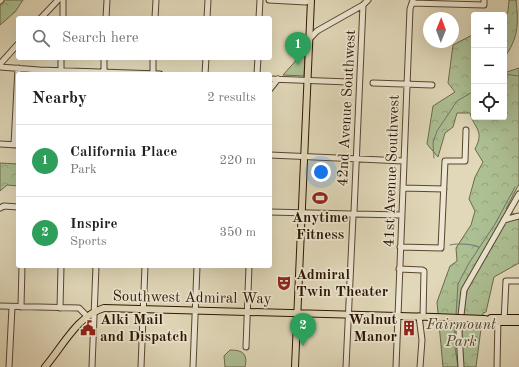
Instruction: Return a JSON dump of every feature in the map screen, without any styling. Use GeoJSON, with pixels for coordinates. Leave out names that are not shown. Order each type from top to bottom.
{"type":"FeatureCollection","features":[{"type":"Feature","properties":{"kind":"main road"},"geometry":{"type":"LineString","coordinates":[[295,367],[310,37],[310,0]]}},
{"type":"Feature","properties":{"kind":"main road","name":"Southwest Admiral Way"},"geometry":{"type":"LineString","coordinates":[[45,367],[50,364],[78,325],[87,316],[94,312],[108,308],[434,317],[519,322]]}},
{"type":"Feature","properties":{"kind":"main road","name":"Southwest Admiral Way"},"geometry":{"type":"LineString","coordinates":[[501,320],[519,318]]}},
{"type":"Feature","properties":{"kind":"street"},"geometry":{"type":"LineString","coordinates":[[43,16],[58,0]]}},
{"type":"Feature","properties":{"kind":"street"},"geometry":{"type":"LineString","coordinates":[[63,0],[63,16]]}},
{"type":"Feature","properties":{"kind":"street"},"geometry":{"type":"LineString","coordinates":[[106,16],[107,0]]}},
{"type":"Feature","properties":{"kind":"street"},"geometry":{"type":"LineString","coordinates":[[155,16],[156,0]]}},
{"type":"Feature","properties":{"kind":"street"},"geometry":{"type":"LineString","coordinates":[[208,0],[208,16]]}},
{"type":"Feature","properties":{"kind":"street"},"geometry":{"type":"LineString","coordinates":[[260,0],[260,16]]}},
{"type":"Feature","properties":{"kind":"street"},"geometry":{"type":"LineString","coordinates":[[269,0],[306,2],[310,0]]}},
{"type":"Feature","properties":{"kind":"street"},"geometry":{"type":"LineString","coordinates":[[296,53],[317,31],[363,5],[368,0]]}},
{"type":"Feature","properties":{"kind":"street"},"geometry":{"type":"LineString","coordinates":[[413,1],[484,3]]}},
{"type":"Feature","properties":{"kind":"street","name":"41st Avenue Southwest"},"geometry":{"type":"LineString","coordinates":[[396,367],[407,84],[413,1]]}},
{"type":"Feature","properties":{"kind":"street","name":"42nd Avenue Southwest"},"geometry":{"type":"LineString","coordinates":[[346,367],[363,5]]}},
{"type":"Feature","properties":{"kind":"street"},"geometry":{"type":"LineString","coordinates":[[0,64],[16,46]]}},
{"type":"Feature","properties":{"kind":"street"},"geometry":{"type":"LineString","coordinates":[[0,67],[61,72],[61,60]]}},
{"type":"Feature","properties":{"kind":"street"},"geometry":{"type":"LineString","coordinates":[[104,60],[104,72]]}},
{"type":"Feature","properties":{"kind":"street"},"geometry":{"type":"LineString","coordinates":[[153,60],[153,72]]}},
{"type":"Feature","properties":{"kind":"street"},"geometry":{"type":"LineString","coordinates":[[205,72],[206,60]]}},
{"type":"Feature","properties":{"kind":"street"},"geometry":{"type":"LineString","coordinates":[[257,72],[258,60]]}},
{"type":"Feature","properties":{"kind":"street"},"geometry":{"type":"LineString","coordinates":[[18,68],[18,72]]}},
{"type":"Feature","properties":{"kind":"street"},"geometry":{"type":"LineString","coordinates":[[272,79],[349,82]]}},
{"type":"Feature","properties":{"kind":"street"},"geometry":{"type":"LineString","coordinates":[[272,86],[278,79]]}},
{"type":"Feature","properties":{"kind":"street"},"geometry":{"type":"LineString","coordinates":[[373,83],[432,85]]}},
{"type":"Feature","properties":{"kind":"street"},"geometry":{"type":"LineString","coordinates":[[400,247],[441,248],[445,161],[465,161],[466,130]]}},
{"type":"Feature","properties":{"kind":"street"},"geometry":{"type":"LineString","coordinates":[[0,144],[16,145]]}},
{"type":"Feature","properties":{"kind":"street"},"geometry":{"type":"LineString","coordinates":[[272,155],[404,161]]}},
{"type":"Feature","properties":{"kind":"street"},"geometry":{"type":"LineString","coordinates":[[403,188],[444,189]]}},
{"type":"Feature","properties":{"kind":"street"},"geometry":{"type":"LineString","coordinates":[[461,367],[459,332],[464,290],[519,194]]}},
{"type":"Feature","properties":{"kind":"street"},"geometry":{"type":"LineString","coordinates":[[1,208],[16,207]]}},
{"type":"Feature","properties":{"kind":"street"},"geometry":{"type":"LineString","coordinates":[[272,212],[402,215]]}},
{"type":"Feature","properties":{"kind":"street"},"geometry":{"type":"LineString","coordinates":[[504,220],[519,216]]}},
{"type":"Feature","properties":{"kind":"street"},"geometry":{"type":"LineString","coordinates":[[21,307],[22,268]]}},
{"type":"Feature","properties":{"kind":"street"},"geometry":{"type":"LineString","coordinates":[[60,308],[61,268]]}},
{"type":"Feature","properties":{"kind":"street"},"geometry":{"type":"LineString","coordinates":[[92,367],[96,268]]}},
{"type":"Feature","properties":{"kind":"street"},"geometry":{"type":"LineString","coordinates":[[140,367],[145,268]]}},
{"type":"Feature","properties":{"kind":"street"},"geometry":{"type":"LineString","coordinates":[[192,367],[197,268]]}},
{"type":"Feature","properties":{"kind":"street"},"geometry":{"type":"LineString","coordinates":[[246,347],[249,268]]}},
{"type":"Feature","properties":{"kind":"street"},"geometry":{"type":"LineString","coordinates":[[399,269],[424,270],[425,273],[419,328],[422,340],[420,367]]}},
{"type":"Feature","properties":{"kind":"street"},"geometry":{"type":"LineString","coordinates":[[497,367],[506,280],[519,281]]}},
{"type":"Feature","properties":{"kind":"street"},"geometry":{"type":"LineString","coordinates":[[0,306],[81,309],[87,316]]}},
{"type":"Feature","properties":{"kind":"street"},"geometry":{"type":"LineString","coordinates":[[9,367],[12,307]]}},
{"type":"Feature","properties":{"kind":"green space"},"geometry":{"type":"Polygon","coordinates":[[[0,0],[23,0],[15,12],[0,25],[0,0]]]}},
{"type":"Feature","properties":{"kind":"green space"},"geometry":{"type":"Polygon","coordinates":[[[509,0],[516,0],[517,24],[515,38],[507,54],[507,14],[509,0]]]}},
{"type":"Feature","properties":{"kind":"green space"},"geometry":{"type":"Polygon","coordinates":[[[471,36],[471,116],[470,113],[457,113],[453,127],[445,133],[438,157],[427,144],[433,106],[455,92],[448,83],[453,48],[459,48],[459,42],[471,36]]]}},
{"type":"Feature","properties":{"kind":"green space"},"geometry":{"type":"Polygon","coordinates":[[[300,56],[305,56],[304,76],[283,75],[300,56]]]}},
{"type":"Feature","properties":{"kind":"green space","name":"Fairmount Park"},"geometry":{"type":"Polygon","coordinates":[[[519,68],[519,184],[506,209],[519,217],[519,263],[494,277],[486,312],[483,313],[476,367],[443,367],[437,302],[450,266],[457,261],[456,248],[471,225],[475,211],[469,199],[475,177],[483,162],[475,149],[479,138],[478,130],[473,120],[507,120],[507,72],[519,68]]]}},
{"type":"Feature","properties":{"kind":"green space"},"geometry":{"type":"Polygon","coordinates":[[[0,163],[16,164],[16,186],[7,185],[0,191],[0,163]]]}},
{"type":"Feature","properties":{"kind":"green space"},"geometry":{"type":"Polygon","coordinates":[[[230,350],[238,351],[244,354],[246,359],[245,367],[225,367],[224,356],[230,350]]]}},
{"type":"Feature","properties":{"kind":"waterway"},"geometry":{"type":"LineString","coordinates":[[507,74],[519,76]]}},
{"type":"Feature","properties":{"kind":"waterway"},"geometry":{"type":"LineString","coordinates":[[434,158],[433,143],[437,131],[457,101],[471,93]]}},
{"type":"Feature","properties":{"kind":"waterway"},"geometry":{"type":"LineString","coordinates":[[456,315],[458,284],[469,263],[495,224],[515,187]]}},
{"type":"Feature","properties":{"kind":"waterway"},"geometry":{"type":"LineString","coordinates":[[450,245],[465,244],[479,247]]}},
{"type":"Feature","properties":{"kind":"waterway"},"geometry":{"type":"LineString","coordinates":[[455,320],[454,340],[458,367]]}},
{"type":"Feature","properties":{"kind":"place","name":"California Place"},"geometry":{"type":"Point","coordinates":[298,65]}},
{"type":"Feature","properties":{"kind":"place","name":"Anytime Fitness"},"geometry":{"type":"Point","coordinates":[320,198]}},
{"type":"Feature","properties":{"kind":"place","name":"Admiral Twin Theater"},"geometry":{"type":"Point","coordinates":[284,283]}},
{"type":"Feature","properties":{"kind":"place","name":"Alki Mail and Dispatch"},"geometry":{"type":"Point","coordinates":[88,328]}},
{"type":"Feature","properties":{"kind":"place","name":"Walnut Manor"},"geometry":{"type":"Point","coordinates":[409,328]}},
{"type":"Feature","properties":{"kind":"place","name":"Inspire"},"geometry":{"type":"Point","coordinates":[303,346]}}]}
